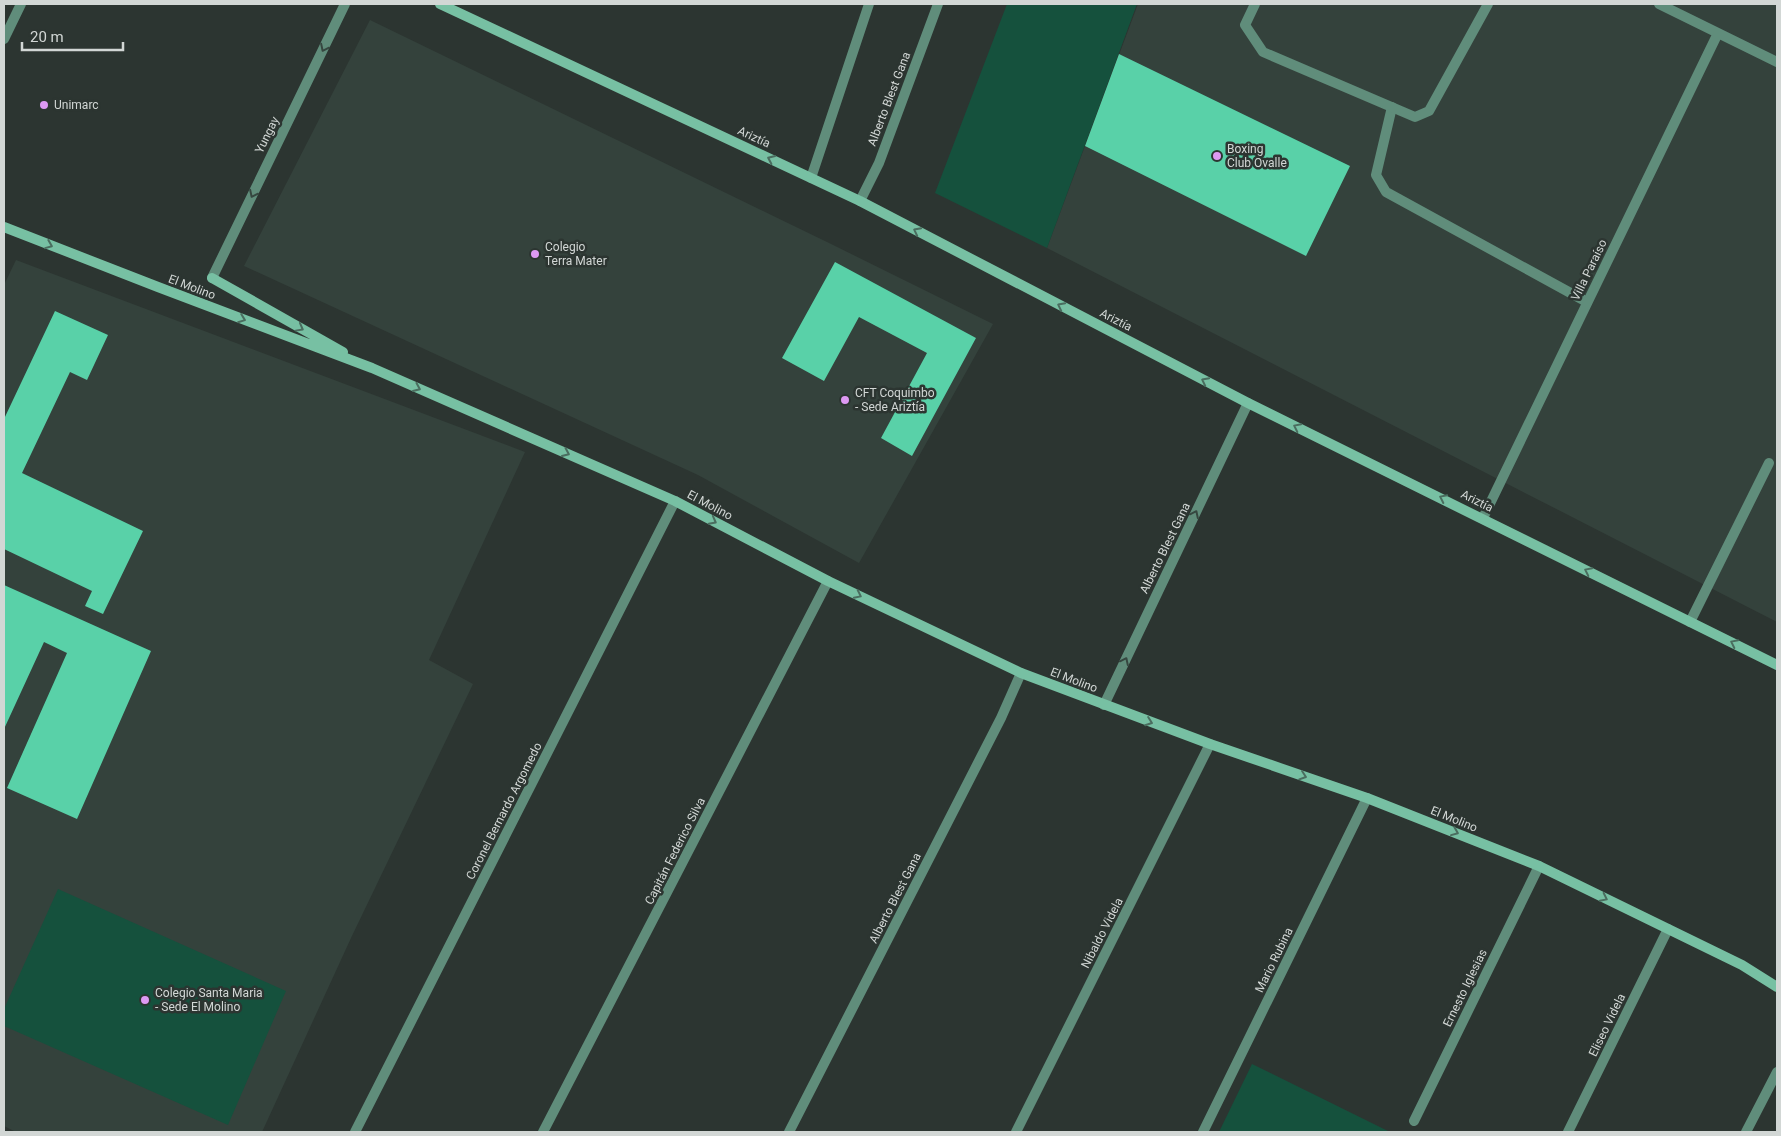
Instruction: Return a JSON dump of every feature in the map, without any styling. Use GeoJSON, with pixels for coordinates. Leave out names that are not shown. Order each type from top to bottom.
{"type":"FeatureCollection","features":[{"type":"Feature","properties":{"kind":"main road","name":"Ariztía"},"geometry":{"type":"LineString","coordinates":[[440,4],[860,201],[1248,403],[1777,665]]}},
{"type":"Feature","properties":{"kind":"main road","name":"El Molino"},"geometry":{"type":"LineString","coordinates":[[4,227],[158,288],[372,368],[675,501],[828,581],[1021,674],[1210,744],[1368,798],[1539,866],[1742,965],[1777,987]]}},
{"type":"Feature","properties":{"kind":"main road","name":"El Molino"},"geometry":{"type":"LineString","coordinates":[[212,278],[372,368]]}},
{"type":"Feature","properties":{"kind":"street"},"geometry":{"type":"LineString","coordinates":[[4,39],[21,4]]}},
{"type":"Feature","properties":{"kind":"street","name":"Yungay"},"geometry":{"type":"LineString","coordinates":[[212,278],[345,4]]}},
{"type":"Feature","properties":{"kind":"street"},"geometry":{"type":"LineString","coordinates":[[812,178],[869,4]]}},
{"type":"Feature","properties":{"kind":"street","name":"Alberto Blest Gana"},"geometry":{"type":"LineString","coordinates":[[860,201],[878,163],[938,4]]}},
{"type":"Feature","properties":{"kind":"street"},"geometry":{"type":"LineString","coordinates":[[1255,4],[1245,25],[1262,52],[1415,117],[1429,111],[1488,4]]}},
{"type":"Feature","properties":{"kind":"street"},"geometry":{"type":"LineString","coordinates":[[1659,4],[1777,62]]}},
{"type":"Feature","properties":{"kind":"street","name":"Villa Paraíso"},"geometry":{"type":"LineString","coordinates":[[1483,518],[1718,33]]}},
{"type":"Feature","properties":{"kind":"street"},"geometry":{"type":"LineString","coordinates":[[1392,107],[1376,175],[1386,192],[1588,302]]}},
{"type":"Feature","properties":{"kind":"street","name":"Alberto Blest Gana"},"geometry":{"type":"LineString","coordinates":[[1104,704],[1248,403]]}},
{"type":"Feature","properties":{"kind":"street"},"geometry":{"type":"LineString","coordinates":[[1690,622],[1769,463]]}},
{"type":"Feature","properties":{"kind":"street","name":"Coronel Bernardo Argomedo"},"geometry":{"type":"LineString","coordinates":[[354,1132],[675,501]]}},
{"type":"Feature","properties":{"kind":"street","name":"Capitán Federico Silva"},"geometry":{"type":"LineString","coordinates":[[543,1132],[828,581]]}},
{"type":"Feature","properties":{"kind":"street","name":"Alberto Blest Gana"},"geometry":{"type":"LineString","coordinates":[[789,1132],[1001,718],[1021,674]]}},
{"type":"Feature","properties":{"kind":"street","name":"Nibaldo Videla"},"geometry":{"type":"LineString","coordinates":[[1016,1132],[1210,744]]}},
{"type":"Feature","properties":{"kind":"street","name":"Mario Rubina"},"geometry":{"type":"LineString","coordinates":[[1203,1132],[1368,798]]}},
{"type":"Feature","properties":{"kind":"street","name":"Ernesto Iglesias"},"geometry":{"type":"LineString","coordinates":[[1414,1121],[1539,866]]}},
{"type":"Feature","properties":{"kind":"street","name":"Eliseo Videla"},"geometry":{"type":"LineString","coordinates":[[1568,1132],[1668,929]]}},
{"type":"Feature","properties":{"kind":"street"},"geometry":{"type":"LineString","coordinates":[[1746,1132],[1777,1072]]}},
{"type":"Feature","properties":{"kind":"shaded area"},"geometry":{"type":"Polygon","coordinates":[[[1138,4],[1777,4],[1777,622],[1047,248],[1138,4]]]}},
{"type":"Feature","properties":{"kind":"shaded area","name":"Colegio Terra Mater"},"geometry":{"type":"Polygon","coordinates":[[[370,20],[993,324],[859,563],[698,475],[244,266],[370,20]]]}},
{"type":"Feature","properties":{"kind":"shaded area","name":"Colegio Santa Maria - Sede El Molino"},"geometry":{"type":"Polygon","coordinates":[[[16,260],[525,452],[429,660],[473,684],[351,938],[262,1132],[16,1132],[4,1126],[4,285],[16,260]]]}},
{"type":"Feature","properties":{"kind":"green space"},"geometry":{"type":"Polygon","coordinates":[[[1007,4],[1137,4],[1047,248],[935,193],[1007,4]]]}},
{"type":"Feature","properties":{"kind":"green space","name":"Colegio Santa Maria - Sede El Molino"},"geometry":{"type":"Polygon","coordinates":[[[58,889],[286,991],[228,1125],[4,1026],[4,1009],[58,889]]]}},
{"type":"Feature","properties":{"kind":"green space"},"geometry":{"type":"Polygon","coordinates":[[[1252,1064],[1390,1132],[1219,1132],[1252,1064]]]}},
{"type":"Feature","properties":{"kind":"building","name":"Boxing Club Ovalle"},"geometry":{"type":"Polygon","coordinates":[[[1119,54],[1350,166],[1306,256],[1085,146],[1119,54]]]}},
{"type":"Feature","properties":{"kind":"building"},"geometry":{"type":"Polygon","coordinates":[[[835,262],[976,338],[912,456],[881,438],[927,353],[859,317],[824,381],[782,358],[835,262]]]}},
{"type":"Feature","properties":{"kind":"building"},"geometry":{"type":"Polygon","coordinates":[[[55,311],[108,335],[87,380],[70,372],[22,473],[143,531],[103,614],[85,606],[92,591],[4,549],[4,419],[55,311]]]}},
{"type":"Feature","properties":{"kind":"building"},"geometry":{"type":"Polygon","coordinates":[[[4,585],[151,651],[77,819],[7,788],[67,653],[44,642],[4,729],[4,585]]]}},
{"type":"Feature","properties":{"kind":"place","name":"Unimarc"},"geometry":{"type":"Point","coordinates":[44,105]}},
{"type":"Feature","properties":{"kind":"place","name":"Boxing Club Ovalle"},"geometry":{"type":"Point","coordinates":[1217,156]}},
{"type":"Feature","properties":{"kind":"place","name":"Colegio Terra Mater"},"geometry":{"type":"Point","coordinates":[535,254]}},
{"type":"Feature","properties":{"kind":"place","name":"CFT Coquimbo - Sede Ariztía"},"geometry":{"type":"Point","coordinates":[845,400]}},
{"type":"Feature","properties":{"kind":"place","name":"Colegio Santa Maria - Sede El Molino"},"geometry":{"type":"Point","coordinates":[145,1000]}}]}
